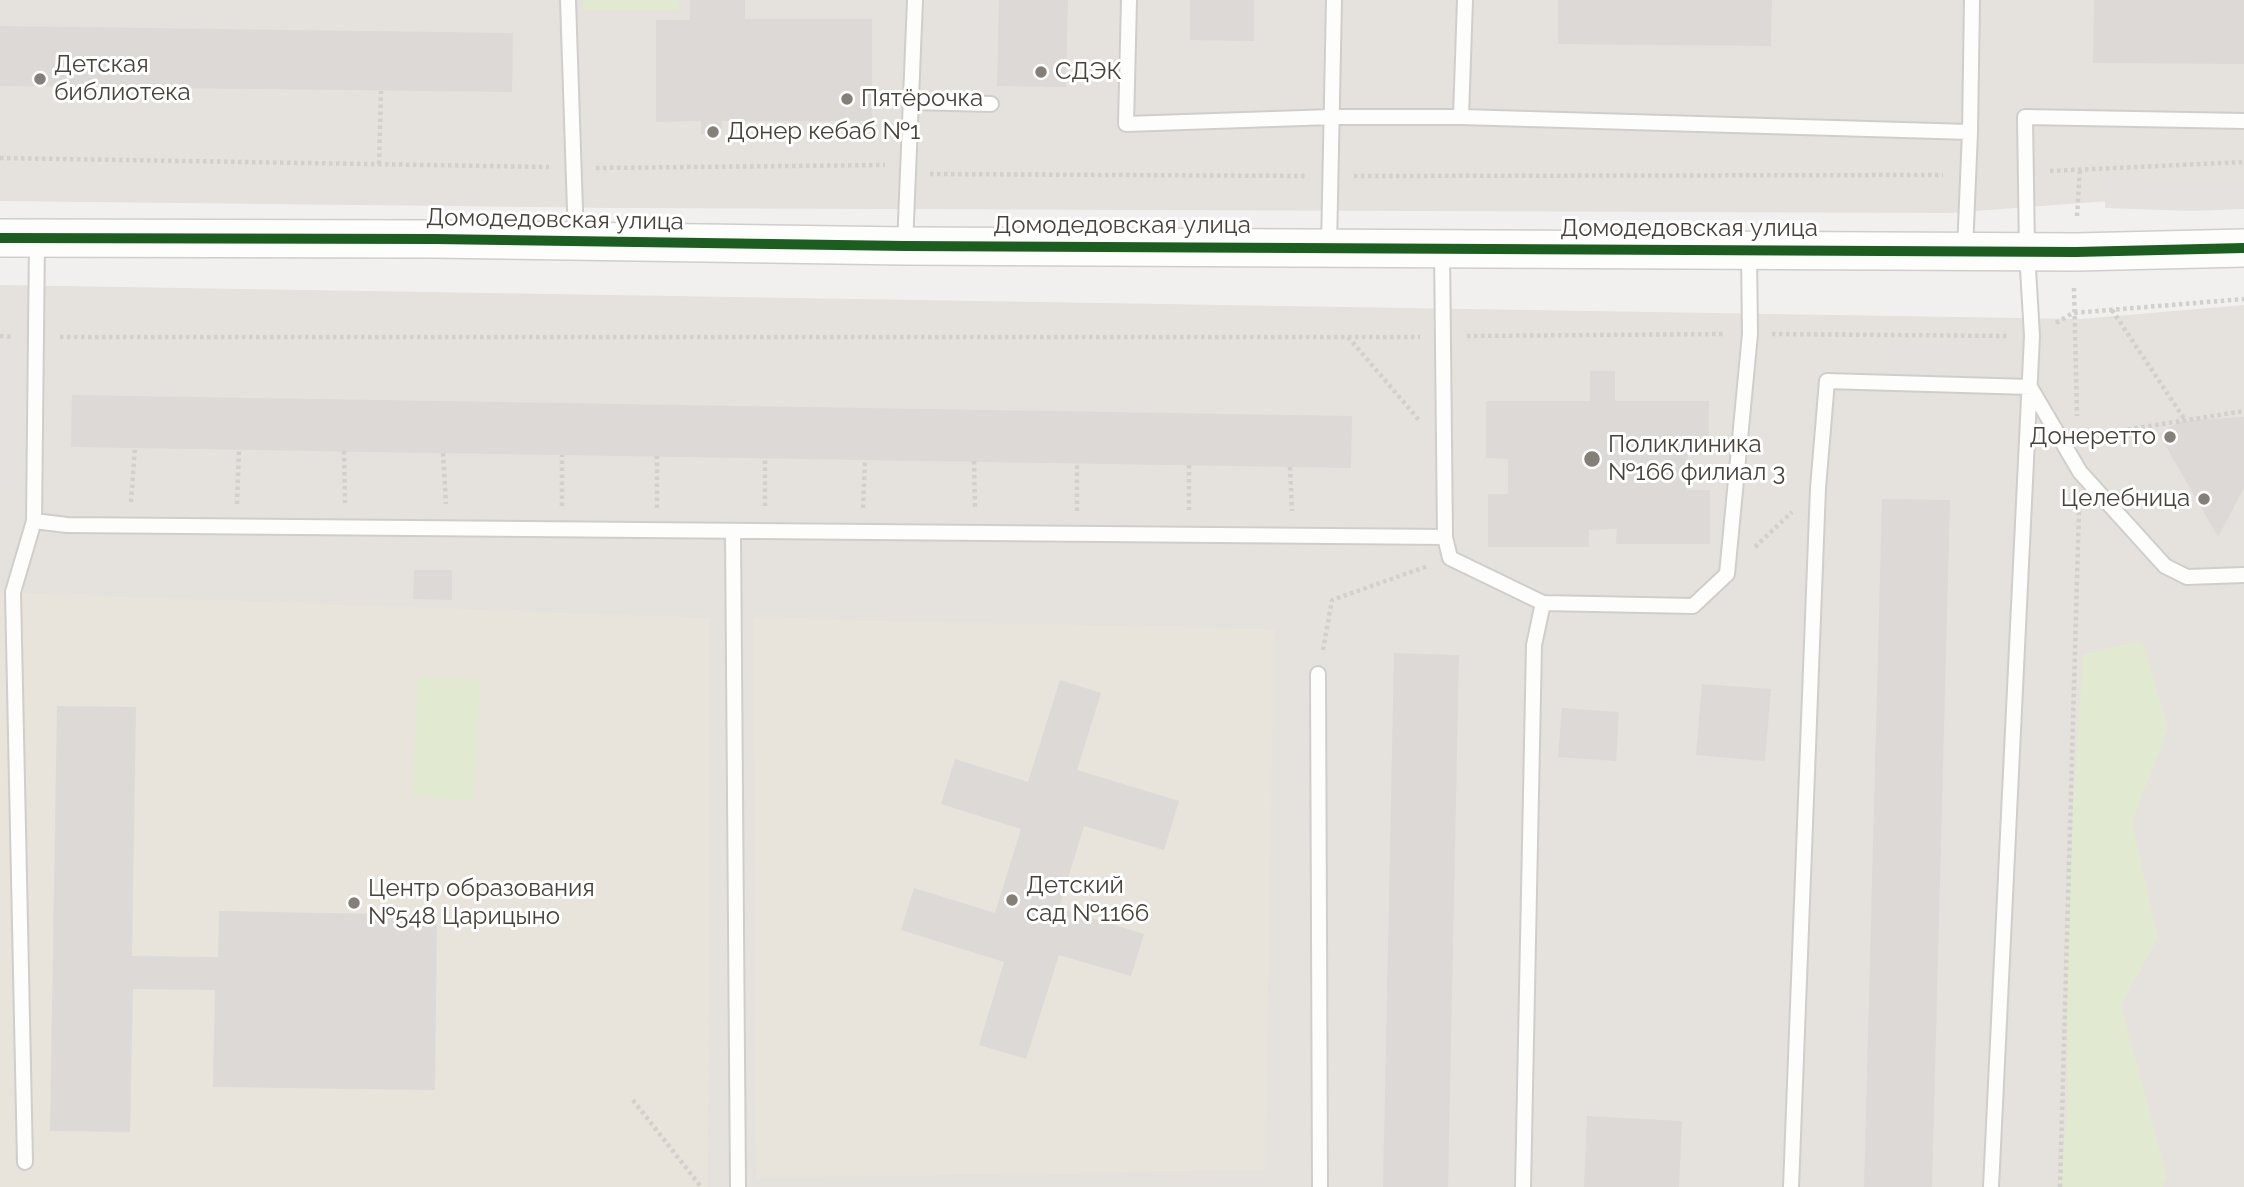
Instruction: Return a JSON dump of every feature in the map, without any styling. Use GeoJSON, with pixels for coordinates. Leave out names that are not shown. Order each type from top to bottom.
{"type":"FeatureCollection","features":[{"type":"Feature","properties":{"kind":"street","name":"Домодедовская улица"},"geometry":{"type":"LineString","coordinates":[[0,238],[2027,252],[2244,248]]}},
{"type":"Feature","properties":{"kind":"lane"},"geometry":{"type":"LineString","coordinates":[[568,0],[576,241]]}},
{"type":"Feature","properties":{"kind":"lane"},"geometry":{"type":"LineString","coordinates":[[905,246],[915,0]]}},
{"type":"Feature","properties":{"kind":"lane"},"geometry":{"type":"LineString","coordinates":[[1129,0],[1126,124],[1332,117],[1461,117],[1970,132]]}},
{"type":"Feature","properties":{"kind":"lane"},"geometry":{"type":"LineString","coordinates":[[1329,247],[1334,0]]}},
{"type":"Feature","properties":{"kind":"lane"},"geometry":{"type":"LineString","coordinates":[[1461,117],[1465,0]]}},
{"type":"Feature","properties":{"kind":"lane"},"geometry":{"type":"LineString","coordinates":[[1965,251],[1972,0]]}},
{"type":"Feature","properties":{"kind":"lane"},"geometry":{"type":"LineString","coordinates":[[911,102],[991,104]]}},
{"type":"Feature","properties":{"kind":"lane"},"geometry":{"type":"LineString","coordinates":[[1992,1187],[2032,336],[2027,252],[2025,117],[2244,121]]}},
{"type":"Feature","properties":{"kind":"lane"},"geometry":{"type":"LineString","coordinates":[[25,1162],[13,592],[34,521],[37,238]]}},
{"type":"Feature","properties":{"kind":"lane"},"geometry":{"type":"LineString","coordinates":[[1442,248],[1445,537],[1450,558],[1543,603],[1693,607],[1727,573],[1750,334],[1749,250]]}},
{"type":"Feature","properties":{"kind":"lane"},"geometry":{"type":"LineString","coordinates":[[1791,1187],[1818,488],[1827,381],[2030,387]]}},
{"type":"Feature","properties":{"kind":"lane"},"geometry":{"type":"LineString","coordinates":[[2030,387],[2080,472],[2165,566],[2187,578],[2244,575]]}},
{"type":"Feature","properties":{"kind":"lane"},"geometry":{"type":"LineString","coordinates":[[34,521],[67,525],[129,526],[1445,537]]}},
{"type":"Feature","properties":{"kind":"lane"},"geometry":{"type":"LineString","coordinates":[[733,532],[738,1187]]}},
{"type":"Feature","properties":{"kind":"lane"},"geometry":{"type":"LineString","coordinates":[[1523,1187],[1534,645],[1543,603]]}},
{"type":"Feature","properties":{"kind":"lane"},"geometry":{"type":"LineString","coordinates":[[1318,674],[1320,1187]]}},
{"type":"Feature","properties":{"kind":"path"},"geometry":{"type":"LineString","coordinates":[[379,164],[381,91]]}},
{"type":"Feature","properties":{"kind":"path"},"geometry":{"type":"LineString","coordinates":[[0,158],[573,168],[908,165],[928,174],[1968,175]]}},
{"type":"Feature","properties":{"kind":"path"},"geometry":{"type":"LineString","coordinates":[[2025,174],[2080,168],[2244,162]]}},
{"type":"Feature","properties":{"kind":"path"},"geometry":{"type":"LineString","coordinates":[[0,336],[2032,336],[2073,313],[2244,299]]}},
{"type":"Feature","properties":{"kind":"path"},"geometry":{"type":"LineString","coordinates":[[2112,310],[2185,420]]}},
{"type":"Feature","properties":{"kind":"path"},"geometry":{"type":"LineString","coordinates":[[2060,1187],[2080,472],[2073,313]]}},
{"type":"Feature","properties":{"kind":"path"},"geometry":{"type":"LineString","coordinates":[[1348,337],[1424,426]]}},
{"type":"Feature","properties":{"kind":"path"},"geometry":{"type":"LineString","coordinates":[[2078,438],[2244,411]]}},
{"type":"Feature","properties":{"kind":"path"},"geometry":{"type":"LineString","coordinates":[[129,526],[135,447]]}},
{"type":"Feature","properties":{"kind":"path"},"geometry":{"type":"LineString","coordinates":[[237,527],[239,449]]}},
{"type":"Feature","properties":{"kind":"path"},"geometry":{"type":"LineString","coordinates":[[344,451],[346,528]]}},
{"type":"Feature","properties":{"kind":"path"},"geometry":{"type":"LineString","coordinates":[[443,453],[448,529]]}},
{"type":"Feature","properties":{"kind":"path"},"geometry":{"type":"LineString","coordinates":[[561,530],[562,454]]}},
{"type":"Feature","properties":{"kind":"path"},"geometry":{"type":"LineString","coordinates":[[657,456],[657,531]]}},
{"type":"Feature","properties":{"kind":"path"},"geometry":{"type":"LineString","coordinates":[[765,458],[765,532]]}},
{"type":"Feature","properties":{"kind":"path"},"geometry":{"type":"LineString","coordinates":[[862,533],[865,460]]}},
{"type":"Feature","properties":{"kind":"path"},"geometry":{"type":"LineString","coordinates":[[974,461],[975,534]]}},
{"type":"Feature","properties":{"kind":"path"},"geometry":{"type":"LineString","coordinates":[[1077,463],[1077,535]]}},
{"type":"Feature","properties":{"kind":"path"},"geometry":{"type":"LineString","coordinates":[[1189,465],[1189,536]]}},
{"type":"Feature","properties":{"kind":"path"},"geometry":{"type":"LineString","coordinates":[[1290,467],[1293,537]]}},
{"type":"Feature","properties":{"kind":"path"},"geometry":{"type":"LineString","coordinates":[[1727,573],[1818,488]]}},
{"type":"Feature","properties":{"kind":"path"},"geometry":{"type":"LineString","coordinates":[[1318,674],[1332,600],[1450,558]]}},
{"type":"Feature","properties":{"kind":"path"},"geometry":{"type":"LineString","coordinates":[[634,1100],[701,1187]]}},
{"type":"Feature","properties":{"kind":"shaded area"},"geometry":{"type":"Polygon","coordinates":[[[0,0],[2244,0],[2244,191],[1948,213],[620,208],[0,201],[0,0]]]}},
{"type":"Feature","properties":{"kind":"shaded area"},"geometry":{"type":"Polygon","coordinates":[[[959,0],[993,0],[991,104],[957,104],[959,0]]]}},
{"type":"Feature","properties":{"kind":"shaded area"},"geometry":{"type":"Polygon","coordinates":[[[2105,178],[2188,183],[2244,181],[2244,209],[2192,211],[2105,208],[2105,178]]]}},
{"type":"Feature","properties":{"kind":"shaded area"},"geometry":{"type":"Polygon","coordinates":[[[0,285],[2080,319],[2244,305],[2244,1187],[0,1187],[0,285]]]}},
{"type":"Feature","properties":{"kind":"shaded area"},"geometry":{"type":"Polygon","coordinates":[[[1886,346],[2002,349],[2001,380],[1885,376],[1886,346]]]}},
{"type":"Feature","properties":{"kind":"shaded area"},"geometry":{"type":"Polygon","coordinates":[[[0,349],[17,349],[16,487],[0,487],[0,349]]]}},
{"type":"Feature","properties":{"kind":"shaded area","name":"Центр образования №548 Царицыно"},"geometry":{"type":"Polygon","coordinates":[[[0,592],[709,618],[708,1187],[0,1187],[0,592]]]}},
{"type":"Feature","properties":{"kind":"shaded area","name":"Детский сад №1166"},"geometry":{"type":"Polygon","coordinates":[[[753,618],[1274,629],[1265,1170],[756,1178],[753,618]]]}},
{"type":"Feature","properties":{"kind":"shaded area"},"geometry":{"type":"Polygon","coordinates":[[[2244,968],[2244,1150],[2239,1150],[2244,968]]]}},
{"type":"Feature","properties":{"kind":"green space"},"geometry":{"type":"Polygon","coordinates":[[[583,0],[679,0],[679,10],[583,10],[583,0]]]}},
{"type":"Feature","properties":{"kind":"green space"},"geometry":{"type":"Polygon","coordinates":[[[2142,640],[2168,728],[2132,823],[2158,938],[2121,1005],[2167,1176],[2162,1187],[2058,1187],[2068,1112],[2066,910],[2083,655],[2142,640]]]}},
{"type":"Feature","properties":{"kind":"green space"},"geometry":{"type":"Polygon","coordinates":[[[418,677],[481,680],[474,801],[412,797],[418,677]]]}},
{"type":"Feature","properties":{"kind":"building"},"geometry":{"type":"Polygon","coordinates":[[[690,0],[745,0],[745,19],[872,19],[872,121],[722,121],[721,133],[701,134],[701,121],[656,122],[656,20],[690,20],[690,0]]]}},
{"type":"Feature","properties":{"kind":"building"},"geometry":{"type":"Polygon","coordinates":[[[999,0],[1068,0],[1066,87],[997,86],[999,0]]]}},
{"type":"Feature","properties":{"kind":"building"},"geometry":{"type":"Polygon","coordinates":[[[1190,0],[1254,0],[1254,41],[1190,40],[1190,0]]]}},
{"type":"Feature","properties":{"kind":"building"},"geometry":{"type":"Polygon","coordinates":[[[1558,0],[1772,0],[1771,46],[1558,44],[1558,0]]]}},
{"type":"Feature","properties":{"kind":"building"},"geometry":{"type":"Polygon","coordinates":[[[2094,0],[2244,0],[2244,64],[2093,63],[2094,0]]]}},
{"type":"Feature","properties":{"kind":"building"},"geometry":{"type":"Polygon","coordinates":[[[0,26],[513,33],[512,92],[0,86],[0,26]]]}},
{"type":"Feature","properties":{"kind":"building","name":"Поликлиника №166 филиал 3"},"geometry":{"type":"Polygon","coordinates":[[[1590,371],[1615,371],[1615,401],[1709,401],[1709,455],[1688,455],[1687,490],[1710,490],[1710,544],[1616,544],[1617,529],[1589,530],[1589,547],[1488,547],[1488,494],[1508,494],[1508,459],[1486,458],[1486,401],[1590,401],[1590,371]]]}},
{"type":"Feature","properties":{"kind":"building"},"geometry":{"type":"Polygon","coordinates":[[[72,395],[1352,416],[1351,468],[71,447],[72,395]]]}},
{"type":"Feature","properties":{"kind":"building"},"geometry":{"type":"Polygon","coordinates":[[[2244,417],[2244,488],[2218,537],[2159,434],[2181,421],[2244,417]]]}},
{"type":"Feature","properties":{"kind":"building"},"geometry":{"type":"Polygon","coordinates":[[[1882,499],[1950,500],[1932,1187],[1864,1187],[1882,499]]]}},
{"type":"Feature","properties":{"kind":"building"},"geometry":{"type":"Polygon","coordinates":[[[414,570],[452,570],[452,600],[413,599],[414,570]]]}},
{"type":"Feature","properties":{"kind":"building"},"geometry":{"type":"Polygon","coordinates":[[[1394,653],[1459,655],[1448,1187],[1383,1187],[1394,653]]]}},
{"type":"Feature","properties":{"kind":"building"},"geometry":{"type":"Polygon","coordinates":[[[1060,680],[1101,693],[1077,770],[1179,801],[1164,850],[1084,826],[1059,908],[1144,934],[1131,976],[1059,955],[1026,1059],[979,1045],[1004,962],[901,930],[914,888],[995,913],[1021,829],[941,804],[955,759],[1028,782],[1060,680]]]}},
{"type":"Feature","properties":{"kind":"building"},"geometry":{"type":"Polygon","coordinates":[[[1702,684],[1771,689],[1765,761],[1696,755],[1702,684]]]}},
{"type":"Feature","properties":{"kind":"building"},"geometry":{"type":"Polygon","coordinates":[[[57,706],[136,707],[132,956],[218,957],[219,911],[437,915],[435,1090],[213,1087],[215,990],[133,989],[130,1132],[50,1131],[57,706]]]}},
{"type":"Feature","properties":{"kind":"building"},"geometry":{"type":"Polygon","coordinates":[[[1562,708],[1619,712],[1616,761],[1558,757],[1562,708]]]}},
{"type":"Feature","properties":{"kind":"building"},"geometry":{"type":"Polygon","coordinates":[[[1587,1116],[1682,1121],[1679,1187],[1584,1187],[1587,1116]]]}},
{"type":"Feature","properties":{"kind":"cycle path"},"geometry":{"type":"LineString","coordinates":[[0,238],[2076,252],[2244,248]]}},
{"type":"Feature","properties":{"kind":"place","name":"СДЭК"},"geometry":{"type":"Point","coordinates":[1041,72]}},
{"type":"Feature","properties":{"kind":"place","name":"Детская библиотека"},"geometry":{"type":"Point","coordinates":[40,79]}},
{"type":"Feature","properties":{"kind":"place","name":"Пятёрочка"},"geometry":{"type":"Point","coordinates":[847,99]}},
{"type":"Feature","properties":{"kind":"place","name":"Донер кебаб №1"},"geometry":{"type":"Point","coordinates":[713,132]}},
{"type":"Feature","properties":{"kind":"place","name":"Донеретто"},"geometry":{"type":"Point","coordinates":[2170,437]}},
{"type":"Feature","properties":{"kind":"place","name":"Поликлиника №166 филиал 3"},"geometry":{"type":"Point","coordinates":[1592,459]}},
{"type":"Feature","properties":{"kind":"place","name":"Целебница"},"geometry":{"type":"Point","coordinates":[2204,499]}},
{"type":"Feature","properties":{"kind":"place","name":"Детский сад №1166"},"geometry":{"type":"Point","coordinates":[1012,900]}},
{"type":"Feature","properties":{"kind":"place","name":"Центр образования №548 Царицыно"},"geometry":{"type":"Point","coordinates":[354,903]}}]}
